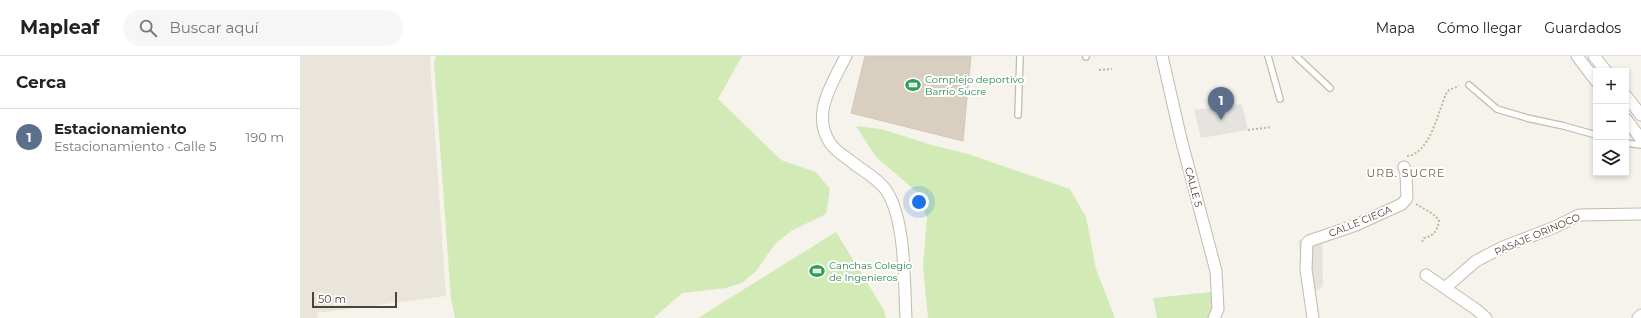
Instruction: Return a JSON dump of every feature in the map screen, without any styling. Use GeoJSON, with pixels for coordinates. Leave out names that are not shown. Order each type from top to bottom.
{"type":"FeatureCollection","features":[{"type":"Feature","properties":{"kind":"street"},"geometry":{"type":"LineString","coordinates":[[846,56],[823,103],[822,126],[831,144],[847,159],[873,176],[886,190],[895,208],[903,256],[906,318]]}},
{"type":"Feature","properties":{"kind":"street","name":"CALLE 5"},"geometry":{"type":"LineString","coordinates":[[1162,56],[1181,139],[1216,271],[1218,309],[1214,318]]}},
{"type":"Feature","properties":{"kind":"street"},"geometry":{"type":"LineString","coordinates":[[1577,56],[1593,77]]}},
{"type":"Feature","properties":{"kind":"street"},"geometry":{"type":"LineString","coordinates":[[1594,56],[1604,68]]}},
{"type":"Feature","properties":{"kind":"street"},"geometry":{"type":"LineString","coordinates":[[1629,100],[1641,115]]}},
{"type":"Feature","properties":{"kind":"street"},"geometry":{"type":"LineString","coordinates":[[1629,123],[1641,139]]}},
{"type":"Feature","properties":{"kind":"street"},"geometry":{"type":"LineString","coordinates":[[1405,161],[1407,198]]}},
{"type":"Feature","properties":{"kind":"street","name":"CALLE CIEGA"},"geometry":{"type":"LineString","coordinates":[[1314,318],[1306,269],[1306,246],[1309,241],[1356,225],[1402,204],[1407,198]]}},
{"type":"Feature","properties":{"kind":"street","name":"PASAJE ORINOCO"},"geometry":{"type":"LineString","coordinates":[[1445,288],[1476,261],[1503,247],[1555,227],[1579,215],[1641,214]]}},
{"type":"Feature","properties":{"kind":"street"},"geometry":{"type":"LineString","coordinates":[[1426,274],[1486,318]]}},
{"type":"Feature","properties":{"kind":"street"},"geometry":{"type":"LineString","coordinates":[[1638,318],[1641,315]]}},
{"type":"Feature","properties":{"kind":"lane"},"geometry":{"type":"LineString","coordinates":[[1018,115],[1020,56]]}},
{"type":"Feature","properties":{"kind":"lane"},"geometry":{"type":"LineString","coordinates":[[1268,56],[1280,99]]}},
{"type":"Feature","properties":{"kind":"lane"},"geometry":{"type":"LineString","coordinates":[[1296,56],[1330,88]]}},
{"type":"Feature","properties":{"kind":"lane"},"geometry":{"type":"LineString","coordinates":[[1469,85],[1497,109],[1593,134]]}},
{"type":"Feature","properties":{"kind":"lane"},"geometry":{"type":"LineString","coordinates":[[1629,143],[1641,145]]}},
{"type":"Feature","properties":{"kind":"path"},"geometry":{"type":"LineString","coordinates":[[1099,70],[1112,69]]}},
{"type":"Feature","properties":{"kind":"path"},"geometry":{"type":"LineString","coordinates":[[1405,161],[1411,155],[1420,151],[1432,131],[1446,94],[1449,90],[1459,86]]}},
{"type":"Feature","properties":{"kind":"path"},"geometry":{"type":"LineString","coordinates":[[1248,130],[1271,127]]}},
{"type":"Feature","properties":{"kind":"path"},"geometry":{"type":"LineString","coordinates":[[1407,198],[1433,214],[1439,220],[1439,227],[1436,232],[1424,238],[1422,242]]}},
{"type":"Feature","properties":{"kind":"shaded area"},"geometry":{"type":"Polygon","coordinates":[[[300,56],[431,56],[430,60],[446,296],[317,313],[318,318],[300,318],[300,56]]]}},
{"type":"Feature","properties":{"kind":"shaded area"},"geometry":{"type":"Polygon","coordinates":[[[1242,104],[1248,130],[1201,138],[1194,110],[1242,104]]]}},
{"type":"Feature","properties":{"kind":"shaded area"},"geometry":{"type":"Polygon","coordinates":[[[1322,234],[1323,286],[1311,295],[1304,278],[1298,241],[1322,234]]]}},
{"type":"Feature","properties":{"kind":"green space"},"geometry":{"type":"Polygon","coordinates":[[[436,56],[742,56],[718,99],[781,160],[816,172],[830,189],[826,214],[791,231],[775,244],[756,271],[742,283],[726,288],[682,293],[654,318],[455,318],[451,299],[434,63],[436,56]]]}},
{"type":"Feature","properties":{"kind":"green space"},"geometry":{"type":"Polygon","coordinates":[[[856,126],[881,129],[932,145],[968,154],[1070,189],[1086,217],[1096,269],[1115,318],[928,318],[923,266],[927,218],[917,192],[876,157],[856,126]]]}},
{"type":"Feature","properties":{"kind":"green space","name":"Canchas Colegio de Ingenieros"},"geometry":{"type":"Polygon","coordinates":[[[836,232],[884,310],[886,318],[698,318],[836,232]]]}},
{"type":"Feature","properties":{"kind":"green space"},"geometry":{"type":"Polygon","coordinates":[[[1211,292],[1214,306],[1211,318],[1157,318],[1153,298],[1211,292]]]}},
{"type":"Feature","properties":{"kind":"building","name":"Complejo deportivo Barrio Sucre"},"geometry":{"type":"Polygon","coordinates":[[[865,56],[971,56],[963,141],[851,113],[865,56]]]}},
{"type":"Feature","properties":{"kind":"place","name":"Complejo deportivo Barrio Sucre"},"geometry":{"type":"Point","coordinates":[913,85]}},
{"type":"Feature","properties":{"kind":"place","name":"Estacionamiento"},"geometry":{"type":"Point","coordinates":[1221,120]}},
{"type":"Feature","properties":{"kind":"place","name":"Canchas Colegio de Ingenieros"},"geometry":{"type":"Point","coordinates":[817,271]}},
{"type":"Feature","properties":{"kind":"district","name":"URB. SUCRE"},"geometry":{"type":"Point","coordinates":[1406,173]}}]}
